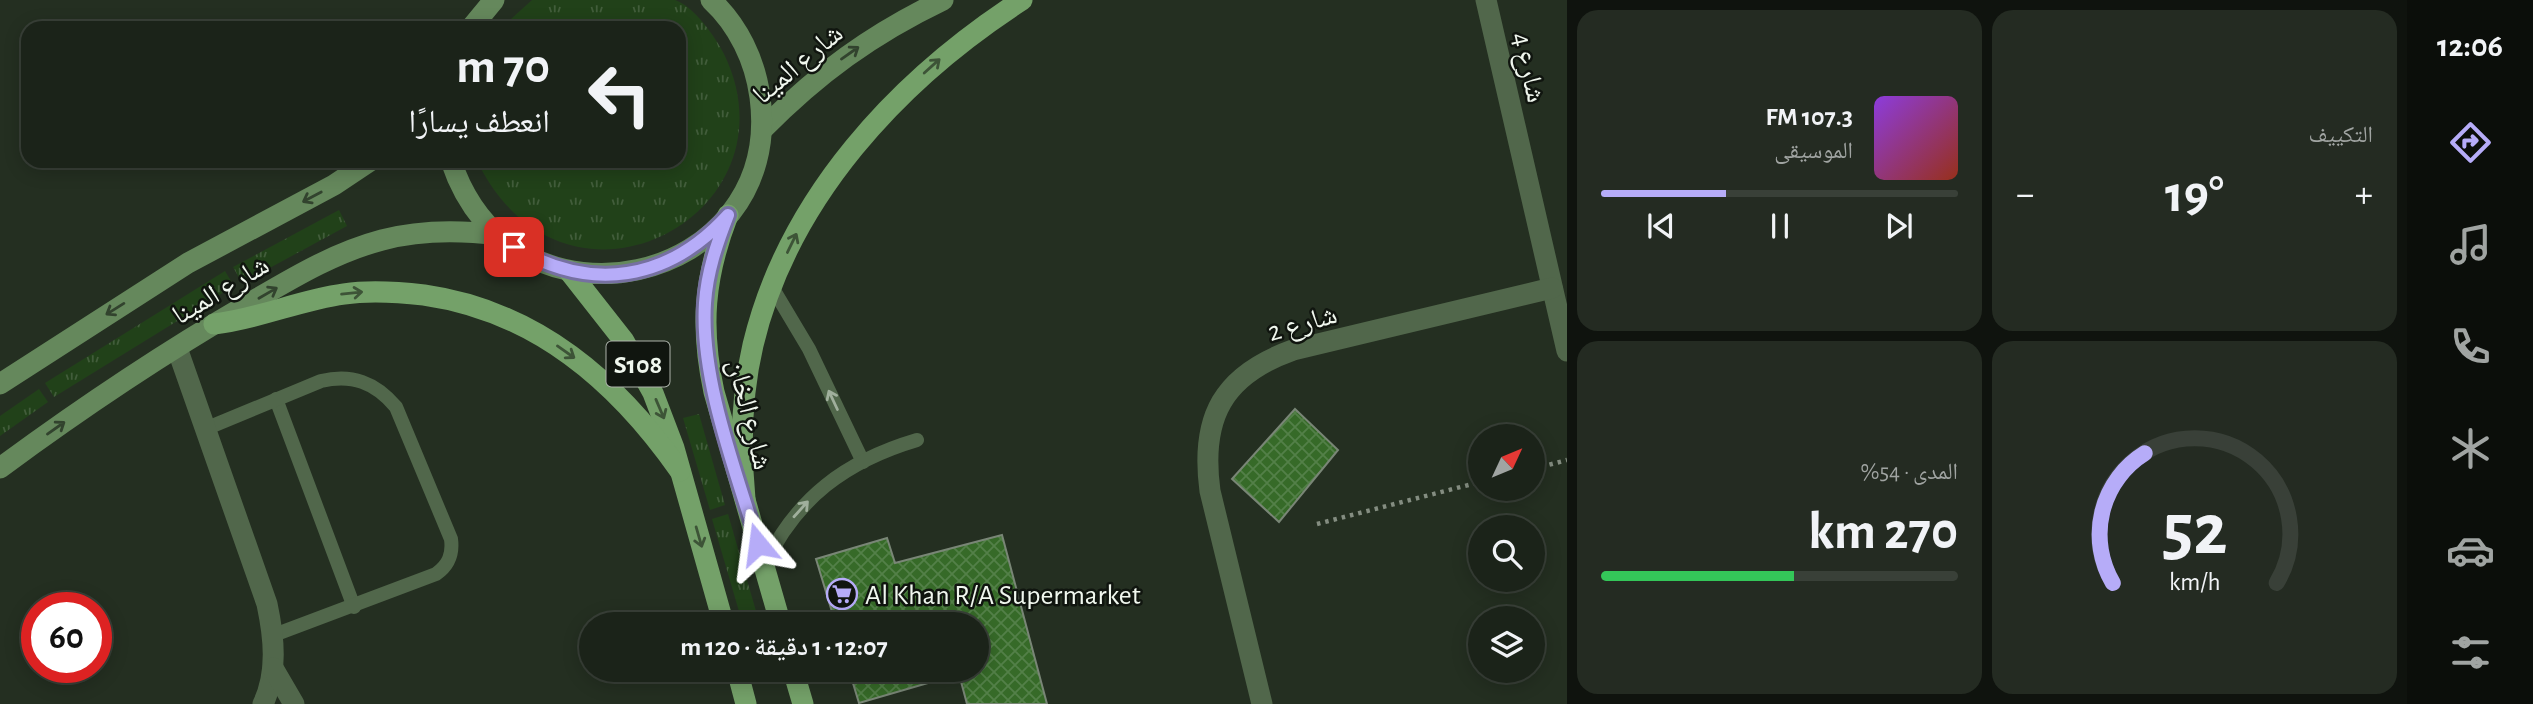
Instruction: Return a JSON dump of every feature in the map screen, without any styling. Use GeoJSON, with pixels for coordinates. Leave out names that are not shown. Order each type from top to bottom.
{"type":"FeatureCollection","features":[{"type":"Feature","properties":{"kind":"main road"},"geometry":{"type":"LineString","coordinates":[[477,21],[494,0]]}},
{"type":"Feature","properties":{"kind":"main road","name":"شارع المينا"},"geometry":{"type":"LineString","coordinates":[[762,130],[810,83],[852,51],[886,29],[943,0]]}},
{"type":"Feature","properties":{"kind":"main road"},"geometry":{"type":"LineString","coordinates":[[745,499],[742,446],[747,379],[753,346],[772,287],[794,238],[830,179],[871,127],[943,56],[979,27],[1022,0]]}},
{"type":"Feature","properties":{"kind":"main road"},"geometry":{"type":"LineString","coordinates":[[454,168],[470,202],[498,234],[531,257],[569,271],[613,275],[657,266],[696,246],[728,215],[741,196],[751,174],[762,130],[758,83],[752,61],[719,1]]}},
{"type":"Feature","properties":{"kind":"main road","name":"شارع المينا"},"geometry":{"type":"LineString","coordinates":[[0,384],[188,263],[334,185],[360,168]]}},
{"type":"Feature","properties":{"kind":"main road","name":"شارع الخان"},"geometry":{"type":"LineString","coordinates":[[728,215],[710,272],[705,302],[705,332],[713,392],[776,612]]}},
{"type":"Feature","properties":{"kind":"main road","name":"شارع المينا"},"geometry":{"type":"LineString","coordinates":[[0,468],[214,324],[294,277],[355,248],[411,234],[469,231],[498,234]]}},
{"type":"Feature","properties":{"kind":"main road","name":"S108"},"geometry":{"type":"LineString","coordinates":[[569,271],[624,341],[640,366],[665,420],[720,612]]}},
{"type":"Feature","properties":{"kind":"main road"},"geometry":{"type":"LineString","coordinates":[[214,324],[251,319],[326,297],[365,292],[411,293],[480,307],[548,339],[597,376],[641,420],[680,471]]}},
{"type":"Feature","properties":{"kind":"main road"},"geometry":{"type":"LineString","coordinates":[[740,682],[746,704]]}},
{"type":"Feature","properties":{"kind":"main road"},"geometry":{"type":"LineString","coordinates":[[797,682],[803,704]]}},
{"type":"Feature","properties":{"kind":"street","name":"شارع 4"},"geometry":{"type":"LineString","coordinates":[[1486,0],[1567,351]]}},
{"type":"Feature","properties":{"kind":"street","name":"شارع 2"},"geometry":{"type":"LineString","coordinates":[[1262,704],[1210,491],[1206,460],[1209,430],[1221,402],[1240,378],[1265,360],[1293,349],[1552,288]]}},
{"type":"Feature","properties":{"kind":"street"},"geometry":{"type":"LineString","coordinates":[[177,348],[267,604],[274,635],[273,668],[263,704]]}},
{"type":"Feature","properties":{"kind":"street"},"geometry":{"type":"LineString","coordinates":[[273,668],[294,704]]}},
{"type":"Feature","properties":{"kind":"lane"},"geometry":{"type":"LineString","coordinates":[[772,287],[809,349],[863,462]]}},
{"type":"Feature","properties":{"kind":"lane"},"geometry":{"type":"LineString","coordinates":[[205,429],[321,381],[337,377],[370,384],[396,407],[451,538],[451,555],[443,569],[436,574],[274,635]]}},
{"type":"Feature","properties":{"kind":"lane"},"geometry":{"type":"LineString","coordinates":[[276,399],[354,607]]}},
{"type":"Feature","properties":{"kind":"lane"},"geometry":{"type":"LineString","coordinates":[[764,566],[778,538],[797,513],[827,484],[863,462],[917,440]]}},
{"type":"Feature","properties":{"kind":"path"},"geometry":{"type":"LineString","coordinates":[[1545,466],[1567,460]]}},
{"type":"Feature","properties":{"kind":"path"},"geometry":{"type":"LineString","coordinates":[[1317,524],[1468,485]]}},
{"type":"Feature","properties":{"kind":"green space"},"geometry":{"type":"Polygon","coordinates":[[[532,0],[675,0],[690,9],[710,31],[724,54],[739,112],[731,164],[704,206],[663,235],[615,249],[564,243],[516,215],[482,168],[686,168],[686,21],[509,21],[532,0]]]}},
{"type":"Feature","properties":{"kind":"green space"},"geometry":{"type":"Polygon","coordinates":[[[339,210],[347,226],[242,283],[233,267],[339,210]]]}},
{"type":"Feature","properties":{"kind":"green space"},"geometry":{"type":"Polygon","coordinates":[[[225,271],[234,286],[54,397],[45,383],[225,271]]]}},
{"type":"Feature","properties":{"kind":"green space"},"geometry":{"type":"Polygon","coordinates":[[[39,389],[48,402],[0,436],[0,416],[39,389]]]}},
{"type":"Feature","properties":{"kind":"green space"},"geometry":{"type":"Polygon","coordinates":[[[699,414],[725,505],[710,510],[683,418],[699,414]]]}},
{"type":"Feature","properties":{"kind":"green space"},"geometry":{"type":"Polygon","coordinates":[[[728,514],[756,612],[739,612],[712,519],[728,514]]]}},
{"type":"Feature","properties":{"kind":"building"},"geometry":{"type":"Polygon","coordinates":[[[1295,409],[1338,450],[1279,522],[1232,479],[1295,409]]]}},
{"type":"Feature","properties":{"kind":"building"},"geometry":{"type":"Polygon","coordinates":[[[1002,535],[1047,704],[967,704],[961,682],[989,682],[989,612],[832,612],[816,559],[887,538],[895,563],[1002,535]]]}},
{"type":"Feature","properties":{"kind":"building"},"geometry":{"type":"Polygon","coordinates":[[[853,682],[931,682],[859,703],[853,682]]]}},
{"type":"Feature","properties":{"kind":"place","name":"Al Khan R/A Supermarket"},"geometry":{"type":"Point","coordinates":[842,594]}},
{"type":"Feature","properties":{"kind":"route"},"geometry":{"type":"LineString","coordinates":[[514,247],[531,257],[569,271],[613,275],[636,272],[657,266],[696,246],[728,215],[710,272],[705,302],[705,332],[713,392],[758,544]]}}]}
